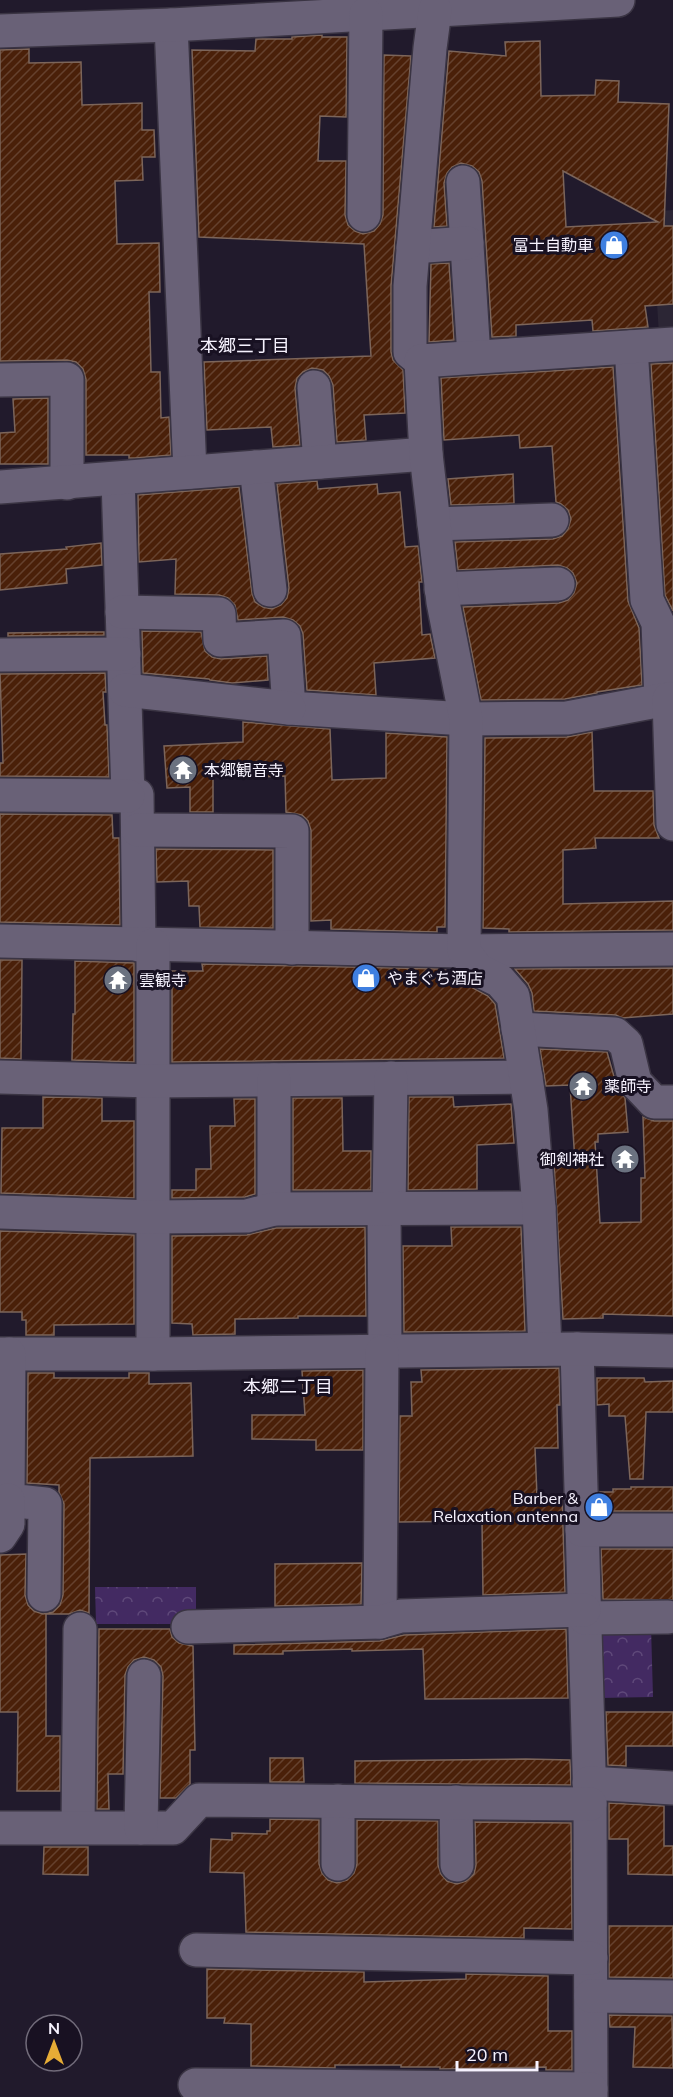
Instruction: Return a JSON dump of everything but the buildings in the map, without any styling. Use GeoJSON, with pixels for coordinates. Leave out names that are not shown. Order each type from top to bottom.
{"type":"FeatureCollection","features":[{"type":"Feature","properties":{"kind":"street"},"geometry":{"type":"LineString","coordinates":[[0,31],[152,17],[384,9],[435,10],[618,0]]}},
{"type":"Feature","properties":{"kind":"street"},"geometry":{"type":"LineString","coordinates":[[364,215],[384,9]]}},
{"type":"Feature","properties":{"kind":"street"},"geometry":{"type":"LineString","coordinates":[[435,10],[410,286],[410,352],[421,361],[673,344]]}},
{"type":"Feature","properties":{"kind":"street"},"geometry":{"type":"LineString","coordinates":[[152,17],[190,472]]}},
{"type":"Feature","properties":{"kind":"street"},"geometry":{"type":"LineString","coordinates":[[463,182],[474,357]]}},
{"type":"Feature","properties":{"kind":"street"},"geometry":{"type":"LineString","coordinates":[[413,247],[467,243]]}},
{"type":"Feature","properties":{"kind":"street"},"geometry":{"type":"LineString","coordinates":[[631,347],[647,600],[658,623],[668,699],[673,824]]}},
{"type":"Feature","properties":{"kind":"street"},"geometry":{"type":"LineString","coordinates":[[421,361],[426,454],[441,589],[466,719],[464,951],[478,970],[500,981],[513,996],[526,1077],[539,1208],[545,1349]]}},
{"type":"Feature","properties":{"kind":"street"},"geometry":{"type":"LineString","coordinates":[[0,380],[67,379],[67,483]]}},
{"type":"Feature","properties":{"kind":"street"},"geometry":{"type":"LineString","coordinates":[[314,387],[320,462]]}},
{"type":"Feature","properties":{"kind":"street"},"geometry":{"type":"LineString","coordinates":[[0,488],[426,454]]}},
{"type":"Feature","properties":{"kind":"street"},"geometry":{"type":"LineString","coordinates":[[256,467],[270,590]]}},
{"type":"Feature","properties":{"kind":"street"},"geometry":{"type":"LineString","coordinates":[[118,479],[128,796]]}},
{"type":"Feature","properties":{"kind":"street"},"geometry":{"type":"LineString","coordinates":[[434,524],[552,520]]}},
{"type":"Feature","properties":{"kind":"street"},"geometry":{"type":"LineString","coordinates":[[441,589],[558,585]]}},
{"type":"Feature","properties":{"kind":"street"},"geometry":{"type":"LineString","coordinates":[[122,612],[219,614],[220,639],[284,636],[289,708]]}},
{"type":"Feature","properties":{"kind":"street"},"geometry":{"type":"LineString","coordinates":[[0,655],[124,654]]}},
{"type":"Feature","properties":{"kind":"street"},"geometry":{"type":"LineString","coordinates":[[125,690],[289,708],[466,719],[567,718],[668,699]]}},
{"type":"Feature","properties":{"kind":"street"},"geometry":{"type":"LineString","coordinates":[[0,795],[137,795],[153,1080],[153,1354]]}},
{"type":"Feature","properties":{"kind":"street"},"geometry":{"type":"LineString","coordinates":[[138,830],[292,831],[292,948]]}},
{"type":"Feature","properties":{"kind":"street"},"geometry":{"type":"LineString","coordinates":[[0,941],[464,951],[673,949]]}},
{"type":"Feature","properties":{"kind":"street"},"geometry":{"type":"LineString","coordinates":[[519,1029],[615,1034],[626,1044],[635,1082],[654,1102],[673,1102]]}},
{"type":"Feature","properties":{"kind":"street"},"geometry":{"type":"LineString","coordinates":[[0,1077],[153,1080],[526,1077]]}},
{"type":"Feature","properties":{"kind":"street"},"geometry":{"type":"LineString","coordinates":[[380,1622],[391,1078]]}},
{"type":"Feature","properties":{"kind":"street"},"geometry":{"type":"LineString","coordinates":[[274,1080],[274,1209]]}},
{"type":"Feature","properties":{"kind":"street"},"geometry":{"type":"LineString","coordinates":[[0,1212],[154,1217],[247,1216],[274,1209],[539,1208]]}},
{"type":"Feature","properties":{"kind":"street"},"geometry":{"type":"LineString","coordinates":[[0,1536],[8,1524],[4,1354],[545,1349],[673,1351]]}},
{"type":"Feature","properties":{"kind":"street"},"geometry":{"type":"LineString","coordinates":[[195,2085],[591,2093],[589,1793],[577,1349]]}},
{"type":"Feature","properties":{"kind":"street"},"geometry":{"type":"LineString","coordinates":[[8,1500],[45,1503],[44,1595]]}},
{"type":"Feature","properties":{"kind":"street"},"geometry":{"type":"LineString","coordinates":[[582,1530],[673,1530]]}},
{"type":"Feature","properties":{"kind":"street"},"geometry":{"type":"LineString","coordinates":[[188,1627],[380,1622],[400,1616],[585,1614],[668,1617]]}},
{"type":"Feature","properties":{"kind":"street"},"geometry":{"type":"LineString","coordinates":[[78,1827],[80,1629]]}},
{"type":"Feature","properties":{"kind":"street"},"geometry":{"type":"LineString","coordinates":[[141,1828],[144,1676]]}},
{"type":"Feature","properties":{"kind":"street"},"geometry":{"type":"LineString","coordinates":[[0,1828],[173,1828],[199,1800],[456,1802],[673,1788]]}},
{"type":"Feature","properties":{"kind":"street"},"geometry":{"type":"LineString","coordinates":[[338,1802],[338,1864]]}},
{"type":"Feature","properties":{"kind":"street"},"geometry":{"type":"LineString","coordinates":[[456,1802],[457,1865]]}},
{"type":"Feature","properties":{"kind":"street"},"geometry":{"type":"LineString","coordinates":[[196,1950],[591,1958]]}},
{"type":"Feature","properties":{"kind":"street"},"geometry":{"type":"LineString","coordinates":[[591,1996],[673,1997]]}},
{"type":"Feature","properties":{"kind":"shaded area"},"geometry":{"type":"Polygon","coordinates":[[[673,210],[673,332],[659,334],[651,212],[673,210]]]}},
{"type":"Feature","properties":{"kind":"green space"},"geometry":{"type":"Polygon","coordinates":[[[95,1587],[196,1587],[196,1624],[96,1624],[95,1587]]]}},
{"type":"Feature","properties":{"kind":"green space"},"geometry":{"type":"Polygon","coordinates":[[[651,1627],[653,1697],[599,1698],[597,1629],[651,1627]]]}},
{"type":"Feature","properties":{"kind":"place","name":"富士自動車"},"geometry":{"type":"Point","coordinates":[614,245]}},
{"type":"Feature","properties":{"kind":"place","name":"本郷観音寺"},"geometry":{"type":"Point","coordinates":[183,770]}},
{"type":"Feature","properties":{"kind":"place","name":"やまぐち酒店"},"geometry":{"type":"Point","coordinates":[366,978]}},
{"type":"Feature","properties":{"kind":"place","name":"雲観寺"},"geometry":{"type":"Point","coordinates":[118,980]}},
{"type":"Feature","properties":{"kind":"place","name":"薬師寺"},"geometry":{"type":"Point","coordinates":[583,1086]}},
{"type":"Feature","properties":{"kind":"place","name":"御剣神社"},"geometry":{"type":"Point","coordinates":[625,1159]}},
{"type":"Feature","properties":{"kind":"place","name":"Barber & Relaxation antenna"},"geometry":{"type":"Point","coordinates":[599,1507]}},
{"type":"Feature","properties":{"kind":"district","name":"本郷三丁目"},"geometry":{"type":"Point","coordinates":[245,345]}},
{"type":"Feature","properties":{"kind":"district","name":"本郷二丁目"},"geometry":{"type":"Point","coordinates":[288,1386]}}]}
